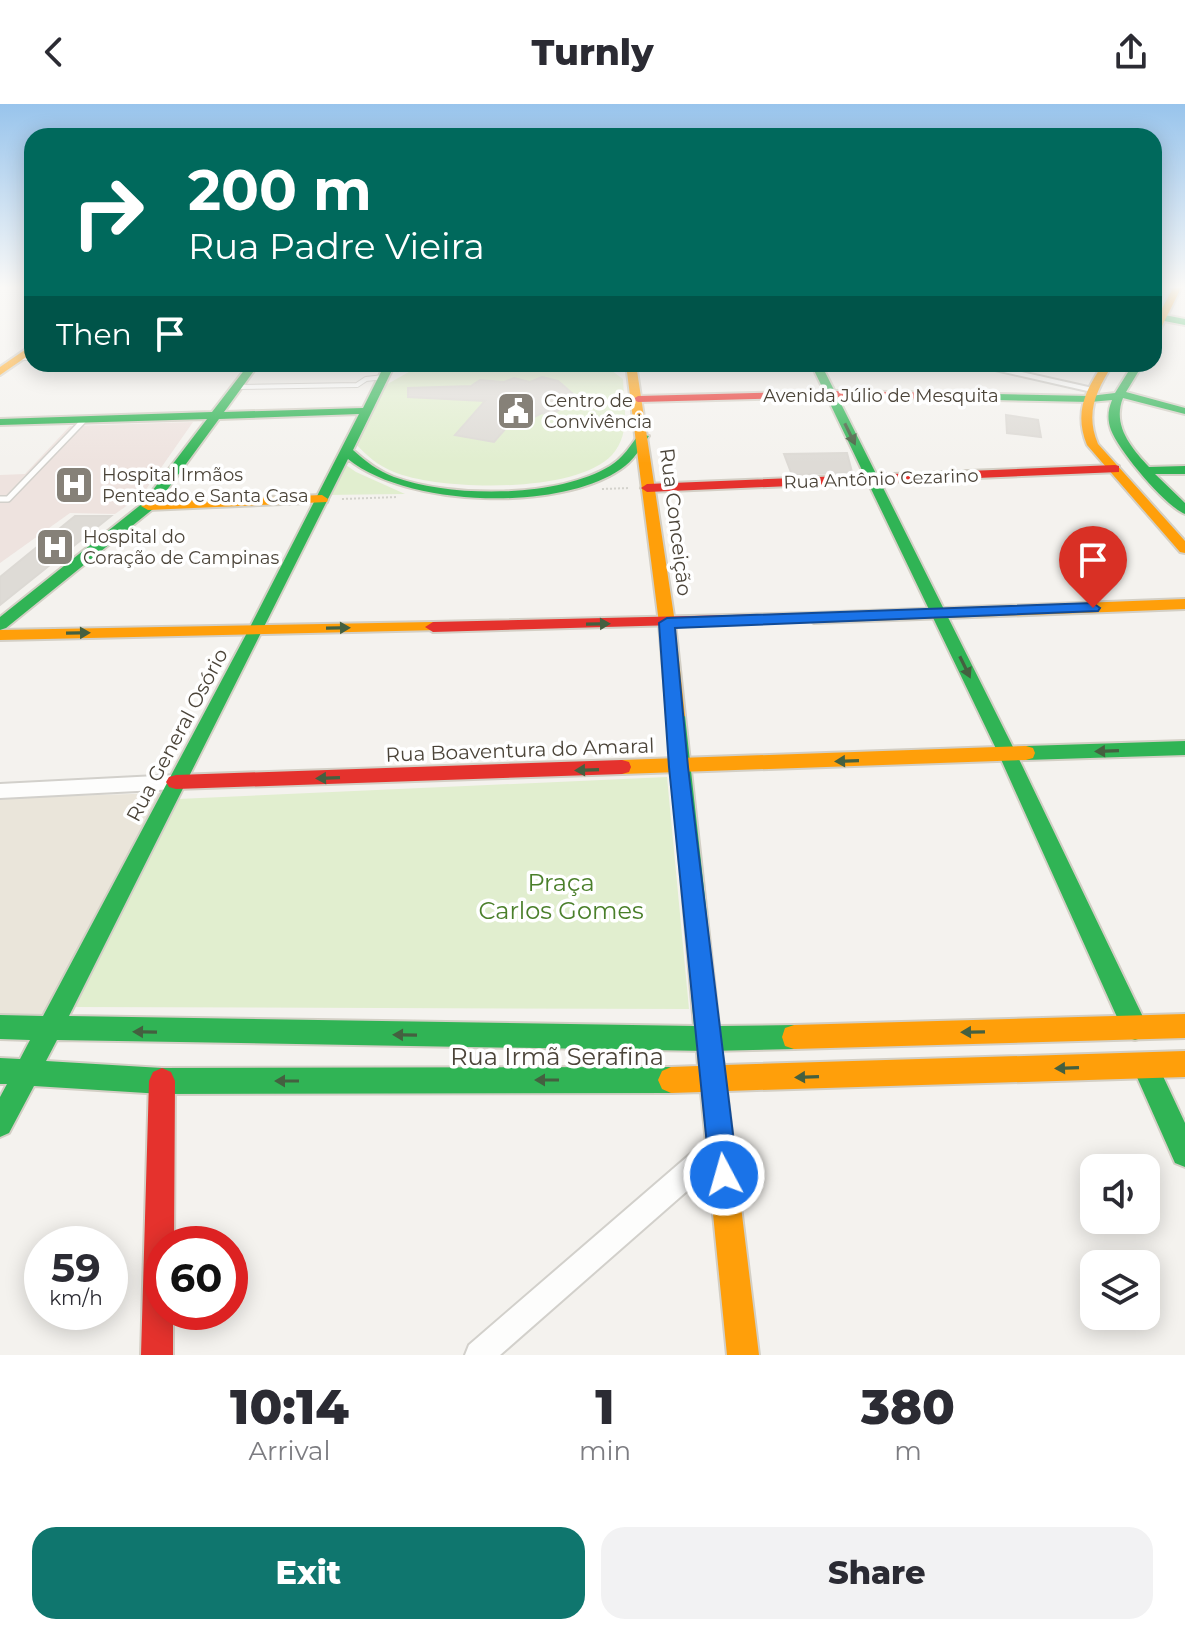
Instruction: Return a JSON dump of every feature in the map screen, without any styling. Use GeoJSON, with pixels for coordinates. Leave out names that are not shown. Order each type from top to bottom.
{"type":"FeatureCollection","features":[{"type":"Feature","properties":{"kind":"main road"},"geometry":{"type":"LineString","coordinates":[[0,372],[24,357]]}},
{"type":"Feature","properties":{"kind":"main road"},"geometry":{"type":"LineString","coordinates":[[0,625],[148,506],[248,372]]}},
{"type":"Feature","properties":{"kind":"main road","name":"Rua Conceição"},"geometry":{"type":"LineString","coordinates":[[632,372],[667,623],[679,767],[743,1355]]}},
{"type":"Feature","properties":{"kind":"main road"},"geometry":{"type":"LineString","coordinates":[[820,372],[1008,755],[1135,1028]]}},
{"type":"Feature","properties":{"kind":"main road"},"geometry":{"type":"LineString","coordinates":[[1103,372],[1081,415],[1082,425],[1093,445],[1185,549]]}},
{"type":"Feature","properties":{"kind":"main road"},"geometry":{"type":"LineString","coordinates":[[1134,372],[1113,414],[1116,430],[1125,446],[1185,510]]}},
{"type":"Feature","properties":{"kind":"main road","name":"Rua General Osório"},"geometry":{"type":"LineString","coordinates":[[0,1124],[386,374]]}},
{"type":"Feature","properties":{"kind":"main road","name":"Avenida Júlio de Mesquita"},"geometry":{"type":"LineString","coordinates":[[638,399],[1066,391],[1123,395]]}},
{"type":"Feature","properties":{"kind":"main road"},"geometry":{"type":"LineString","coordinates":[[1123,395],[1185,411]]}},
{"type":"Feature","properties":{"kind":"main road"},"geometry":{"type":"LineString","coordinates":[[0,422],[366,411]]}},
{"type":"Feature","properties":{"kind":"main road"},"geometry":{"type":"LineString","coordinates":[[346,451],[365,469],[406,484],[438,490],[527,490],[568,485],[605,473],[633,452],[643,436]]}},
{"type":"Feature","properties":{"kind":"main road","name":"Rua Antônio Cezarino"},"geometry":{"type":"LineString","coordinates":[[647,488],[1115,469]]}},
{"type":"Feature","properties":{"kind":"main road"},"geometry":{"type":"LineString","coordinates":[[1149,471],[1185,470]]}},
{"type":"Feature","properties":{"kind":"main road"},"geometry":{"type":"LineString","coordinates":[[148,506],[322,499]]}},
{"type":"Feature","properties":{"kind":"main road"},"geometry":{"type":"LineString","coordinates":[[0,635],[667,623],[1185,604]]}},
{"type":"Feature","properties":{"kind":"main road","name":"Rua Boaventura do Amaral"},"geometry":{"type":"LineString","coordinates":[[176,782],[1185,748]]}},
{"type":"Feature","properties":{"kind":"main road","name":"Rua Irmã Serafina"},"geometry":{"type":"LineString","coordinates":[[0,1027],[708,1039],[1185,1026]]}},
{"type":"Feature","properties":{"kind":"main road","name":"Rua Irmã Serafina"},"geometry":{"type":"LineString","coordinates":[[0,1071],[162,1081],[713,1080],[1185,1064]]}},
{"type":"Feature","properties":{"kind":"main road"},"geometry":{"type":"LineString","coordinates":[[1145,1066],[1185,1153]]}},
{"type":"Feature","properties":{"kind":"main road"},"geometry":{"type":"LineString","coordinates":[[157,1355],[162,1081]]}},
{"type":"Feature","properties":{"kind":"street"},"geometry":{"type":"LineString","coordinates":[[1001,372],[1066,391]]}},
{"type":"Feature","properties":{"kind":"street","name":"Rua Boaventura do Amaral"},"geometry":{"type":"LineString","coordinates":[[0,791],[176,782]]}},
{"type":"Feature","properties":{"kind":"street"},"geometry":{"type":"LineString","coordinates":[[479,1355],[720,1145]]}},
{"type":"Feature","properties":{"kind":"lane"},"geometry":{"type":"LineString","coordinates":[[237,387],[357,385],[366,379],[386,374]]}},
{"type":"Feature","properties":{"kind":"lane"},"geometry":{"type":"LineString","coordinates":[[0,499],[8,499],[84,420]]}},
{"type":"Feature","properties":{"kind":"shaded area","name":"Hospital Irmãos Penteado e Santa Casa"},"geometry":{"type":"Polygon","coordinates":[[[193,422],[142,495],[115,514],[70,513],[0,563],[0,475],[25,474],[70,426],[193,422]]]}},
{"type":"Feature","properties":{"kind":"shaded area"},"geometry":{"type":"Polygon","coordinates":[[[165,793],[47,1017],[0,1014],[0,798],[165,793]]]}},
{"type":"Feature","properties":{"kind":"green space"},"geometry":{"type":"Polygon","coordinates":[[[409,372],[613,372],[623,379],[624,429],[612,455],[594,468],[569,477],[507,485],[442,483],[394,472],[373,460],[355,443],[384,386],[409,372]]]}},
{"type":"Feature","properties":{"kind":"green space"},"geometry":{"type":"Polygon","coordinates":[[[343,463],[356,472],[405,494],[324,495],[343,463]]]}},
{"type":"Feature","properties":{"kind":"green space","name":"Praça Carlos Gomes"},"geometry":{"type":"Polygon","coordinates":[[[667,777],[689,1009],[72,1007],[178,799],[667,777]]]}},
{"type":"Feature","properties":{"kind":"building","name":"Centro de Convivência"},"geometry":{"type":"Polygon","coordinates":[[[542,377],[558,381],[573,394],[565,400],[570,403],[551,415],[542,413],[530,419],[513,420],[494,442],[455,435],[485,401],[408,397],[408,388],[471,386],[480,380],[504,382],[514,378],[530,382],[542,377]]]}},
{"type":"Feature","properties":{"kind":"building"},"geometry":{"type":"Polygon","coordinates":[[[1006,415],[1038,420],[1041,437],[1007,433],[1006,415]]]}},
{"type":"Feature","properties":{"kind":"building"},"geometry":{"type":"Polygon","coordinates":[[[847,453],[852,472],[792,475],[784,454],[847,453]]]}},
{"type":"Feature","properties":{"kind":"building","name":"Hospital do Coração de Campinas"},"geometry":{"type":"Polygon","coordinates":[[[75,516],[111,516],[0,605],[0,577],[75,516]]]}},
{"type":"Feature","properties":{"kind":"traffic: fast"},"geometry":{"type":"LineString","coordinates":[[0,625],[148,506],[248,372]]}},
{"type":"Feature","properties":{"kind":"traffic: fast"},"geometry":{"type":"LineString","coordinates":[[0,1124],[257,629],[386,372]]}},
{"type":"Feature","properties":{"kind":"traffic: fast"},"geometry":{"type":"LineString","coordinates":[[820,372],[1008,755],[1135,1028]]}},
{"type":"Feature","properties":{"kind":"traffic: fast"},"geometry":{"type":"LineString","coordinates":[[1133,372],[1116,402],[1113,415],[1115,427],[1130,454],[1185,510]]}},
{"type":"Feature","properties":{"kind":"traffic: fast"},"geometry":{"type":"LineString","coordinates":[[951,396],[1090,399],[1123,395],[1185,411]]}},
{"type":"Feature","properties":{"kind":"traffic: fast"},"geometry":{"type":"LineString","coordinates":[[0,422],[366,411]]}},
{"type":"Feature","properties":{"kind":"traffic: fast"},"geometry":{"type":"LineString","coordinates":[[346,451],[370,470],[398,482],[449,492],[508,494],[539,491],[593,479],[619,465],[643,436]]}},
{"type":"Feature","properties":{"kind":"traffic: fast"},"geometry":{"type":"LineString","coordinates":[[1149,471],[1185,470]]}},
{"type":"Feature","properties":{"kind":"traffic: fast"},"geometry":{"type":"LineString","coordinates":[[676,716],[708,1039]]}},
{"type":"Feature","properties":{"kind":"traffic: fast"},"geometry":{"type":"LineString","coordinates":[[1026,753],[1185,748]]}},
{"type":"Feature","properties":{"kind":"traffic: fast"},"geometry":{"type":"LineString","coordinates":[[0,1027],[708,1039],[794,1037]]}},
{"type":"Feature","properties":{"kind":"traffic: fast"},"geometry":{"type":"LineString","coordinates":[[1145,1066],[1185,1153]]}},
{"type":"Feature","properties":{"kind":"traffic: fast"},"geometry":{"type":"LineString","coordinates":[[0,1071],[162,1081],[671,1080]]}},
{"type":"Feature","properties":{"kind":"traffic: slow"},"geometry":{"type":"LineString","coordinates":[[0,372],[24,354]]}},
{"type":"Feature","properties":{"kind":"traffic: slow"},"geometry":{"type":"LineString","coordinates":[[632,372],[667,623],[676,716]]}},
{"type":"Feature","properties":{"kind":"traffic: slow"},"geometry":{"type":"LineString","coordinates":[[1103,372],[1087,403],[1086,423],[1093,445],[1185,549]]}},
{"type":"Feature","properties":{"kind":"traffic: slow"},"geometry":{"type":"LineString","coordinates":[[148,506],[322,499]]}},
{"type":"Feature","properties":{"kind":"traffic: slow"},"geometry":{"type":"LineString","coordinates":[[814,618],[1185,604]]}},
{"type":"Feature","properties":{"kind":"traffic: slow"},"geometry":{"type":"LineString","coordinates":[[0,635],[433,627]]}},
{"type":"Feature","properties":{"kind":"traffic: slow"},"geometry":{"type":"LineString","coordinates":[[622,767],[1026,753]]}},
{"type":"Feature","properties":{"kind":"traffic: slow"},"geometry":{"type":"LineString","coordinates":[[794,1037],[1185,1026]]}},
{"type":"Feature","properties":{"kind":"traffic: slow"},"geometry":{"type":"LineString","coordinates":[[708,1039],[743,1355]]}},
{"type":"Feature","properties":{"kind":"traffic: slow"},"geometry":{"type":"LineString","coordinates":[[671,1080],[1185,1064]]}},
{"type":"Feature","properties":{"kind":"traffic: jam"},"geometry":{"type":"LineString","coordinates":[[638,399],[830,394],[951,396]]}},
{"type":"Feature","properties":{"kind":"traffic: jam"},"geometry":{"type":"LineString","coordinates":[[647,488],[1115,469]]}},
{"type":"Feature","properties":{"kind":"traffic: jam"},"geometry":{"type":"LineString","coordinates":[[433,627],[814,618]]}},
{"type":"Feature","properties":{"kind":"traffic: jam"},"geometry":{"type":"LineString","coordinates":[[176,782],[622,767]]}},
{"type":"Feature","properties":{"kind":"traffic: jam"},"geometry":{"type":"LineString","coordinates":[[157,1355],[162,1081]]}},
{"type":"Feature","properties":{"kind":"place","name":"Centro de Convivência"},"geometry":{"type":"Point","coordinates":[516,411]}},
{"type":"Feature","properties":{"kind":"place","name":"Hospital Irmãos Penteado e Santa Casa"},"geometry":{"type":"Point","coordinates":[74,485]}},
{"type":"Feature","properties":{"kind":"place","name":"Hospital do Coração de Campinas"},"geometry":{"type":"Point","coordinates":[55,547]}},
{"type":"Feature","properties":{"kind":"route"},"geometry":{"type":"LineString","coordinates":[[724,1175],[679,767],[667,623],[1093,608]]}}]}
